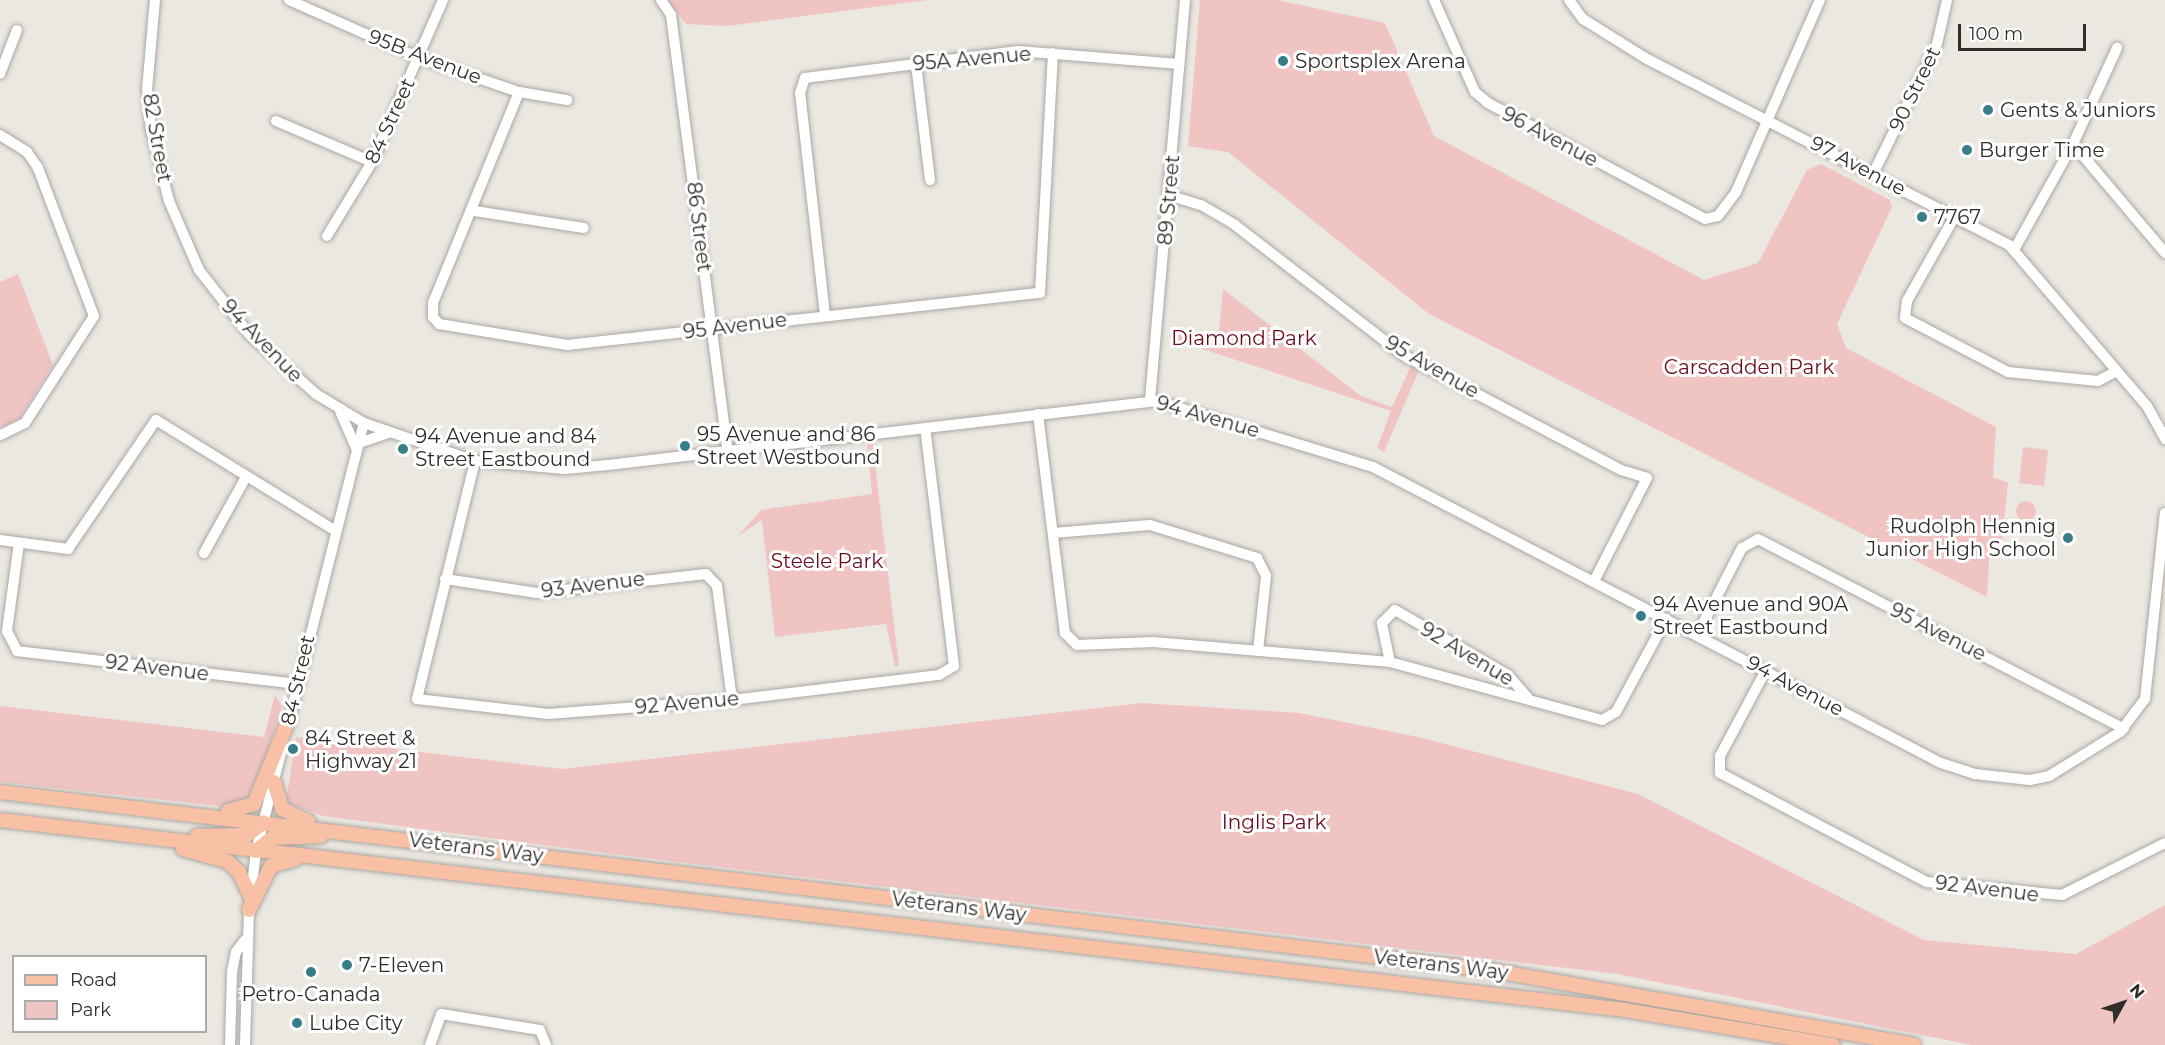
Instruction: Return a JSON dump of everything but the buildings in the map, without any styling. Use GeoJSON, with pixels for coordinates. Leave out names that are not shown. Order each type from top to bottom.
{"type":"FeatureCollection","features":[{"type":"Feature","properties":{"kind":"main road"},"geometry":{"type":"LineString","coordinates":[[184,812],[251,807],[289,719]]}},
{"type":"Feature","properties":{"kind":"main road"},"geometry":{"type":"LineString","coordinates":[[273,782],[285,811],[328,831]]}},
{"type":"Feature","properties":{"kind":"main road","name":"Veterans Way"},"geometry":{"type":"LineString","coordinates":[[0,792],[184,812],[1496,971],[1914,1045]]}},
{"type":"Feature","properties":{"kind":"main road","name":"Veterans Way"},"geometry":{"type":"LineString","coordinates":[[0,820],[1625,1010],[1833,1045]]}},
{"type":"Feature","properties":{"kind":"main road"},"geometry":{"type":"LineString","coordinates":[[159,839],[247,835],[264,822]]}},
{"type":"Feature","properties":{"kind":"main road"},"geometry":{"type":"LineString","coordinates":[[256,851],[272,838],[344,833]]}},
{"type":"Feature","properties":{"kind":"main road"},"geometry":{"type":"LineString","coordinates":[[135,836],[226,861],[239,872],[250,903]]}},
{"type":"Feature","properties":{"kind":"main road"},"geometry":{"type":"LineString","coordinates":[[250,903],[271,866],[306,855]]}},
{"type":"Feature","properties":{"kind":"street","name":"82 Street"},"geometry":{"type":"LineString","coordinates":[[155,0],[147,89],[151,130],[169,201],[200,270]]}},
{"type":"Feature","properties":{"kind":"street","name":"95B Avenue"},"geometry":{"type":"LineString","coordinates":[[289,0],[420,58],[519,92],[567,99]]}},
{"type":"Feature","properties":{"kind":"street","name":"84 Street"},"geometry":{"type":"LineString","coordinates":[[327,236],[372,162],[420,58],[443,0]]}},
{"type":"Feature","properties":{"kind":"street","name":"89 Street"},"geometry":{"type":"LineString","coordinates":[[1150,400],[1171,196],[1185,0]]}},
{"type":"Feature","properties":{"kind":"street","name":"96 Avenue"},"geometry":{"type":"LineString","coordinates":[[1434,0],[1475,92],[1488,103],[1705,219],[1718,216],[1736,192],[1768,119]]}},
{"type":"Feature","properties":{"kind":"street","name":"97 Avenue"},"geometry":{"type":"LineString","coordinates":[[1569,0],[1583,19],[1647,58],[2014,249],[2153,413],[2165,439]]}},
{"type":"Feature","properties":{"kind":"street"},"geometry":{"type":"LineString","coordinates":[[1768,119],[1820,0]]}},
{"type":"Feature","properties":{"kind":"street","name":"90 Street"},"geometry":{"type":"LineString","coordinates":[[1873,174],[1940,37],[1947,0]]}},
{"type":"Feature","properties":{"kind":"street","name":"86 Street"},"geometry":{"type":"LineString","coordinates":[[663,2],[728,451]]}},
{"type":"Feature","properties":{"kind":"street"},"geometry":{"type":"LineString","coordinates":[[0,74],[17,30]]}},
{"type":"Feature","properties":{"kind":"street"},"geometry":{"type":"LineString","coordinates":[[2014,249],[2073,144],[2117,48]]}},
{"type":"Feature","properties":{"kind":"street","name":"95A Avenue"},"geometry":{"type":"LineString","coordinates":[[825,315],[802,81],[812,75],[1018,51],[1179,64]]}},
{"type":"Feature","properties":{"kind":"street","name":"95 Avenue"},"geometry":{"type":"LineString","coordinates":[[475,211],[433,303],[433,317],[439,324],[546,344],[712,330],[825,315],[1040,293],[1053,54]]}},
{"type":"Feature","properties":{"kind":"street"},"geometry":{"type":"LineString","coordinates":[[916,64],[930,180]]}},
{"type":"Feature","properties":{"kind":"street"},"geometry":{"type":"LineString","coordinates":[[519,92],[475,211],[584,228]]}},
{"type":"Feature","properties":{"kind":"street"},"geometry":{"type":"LineString","coordinates":[[276,121],[372,162]]}},
{"type":"Feature","properties":{"kind":"street"},"geometry":{"type":"LineString","coordinates":[[0,135],[27,152],[38,168],[94,316],[25,423],[3,436]]}},
{"type":"Feature","properties":{"kind":"street"},"geometry":{"type":"LineString","coordinates":[[2073,144],[2165,253]]}},
{"type":"Feature","properties":{"kind":"street","name":"95 Avenue"},"geometry":{"type":"LineString","coordinates":[[1171,196],[1201,205],[1235,225],[1403,356],[1621,470],[1645,477],[1647,484],[1631,509],[1594,581]]}},
{"type":"Feature","properties":{"kind":"street"},"geometry":{"type":"LineString","coordinates":[[1954,216],[1907,301],[1905,318],[2008,372],[2098,381],[2117,370]]}},
{"type":"Feature","properties":{"kind":"street","name":"94 Avenue"},"geometry":{"type":"LineString","coordinates":[[200,270],[285,370],[336,406],[364,423],[388,433],[475,461],[565,469],[1150,400],[1373,467],[1941,763],[1975,774],[2044,778],[2124,729]]}},
{"type":"Feature","properties":{"kind":"street"},"geometry":{"type":"LineString","coordinates":[[336,406],[352,428],[358,448],[388,433]]}},
{"type":"Feature","properties":{"kind":"street"},"geometry":{"type":"LineString","coordinates":[[1038,414],[1053,532],[1150,525],[1263,563],[1258,651]]}},
{"type":"Feature","properties":{"kind":"street"},"geometry":{"type":"LineString","coordinates":[[0,540],[68,549],[156,420],[334,530]]}},
{"type":"Feature","properties":{"kind":"street","name":"84 Street"},"geometry":{"type":"LineString","coordinates":[[245,1045],[245,940],[256,851],[334,530],[364,423]]}},
{"type":"Feature","properties":{"kind":"street","name":"92 Avenue"},"geometry":{"type":"LineString","coordinates":[[445,579],[417,699],[548,714],[732,700],[939,675],[954,666],[925,428]]}},
{"type":"Feature","properties":{"kind":"street"},"geometry":{"type":"LineString","coordinates":[[445,579],[475,461]]}},
{"type":"Feature","properties":{"kind":"street"},"geometry":{"type":"LineString","coordinates":[[204,554],[246,477]]}},
{"type":"Feature","properties":{"kind":"street"},"geometry":{"type":"LineString","coordinates":[[2124,729],[2147,692],[2160,620],[2165,513]]}},
{"type":"Feature","properties":{"kind":"street","name":"92 Avenue"},"geometry":{"type":"LineString","coordinates":[[1053,532],[1065,633],[1072,643],[1086,647],[1142,642],[1390,662],[1528,698]]}},
{"type":"Feature","properties":{"kind":"street","name":"95 Avenue"},"geometry":{"type":"LineString","coordinates":[[1697,635],[1750,540],[1762,540],[2124,729]]}},
{"type":"Feature","properties":{"kind":"street","name":"92 Avenue"},"geometry":{"type":"LineString","coordinates":[[19,543],[7,631],[17,651],[297,684]]}},
{"type":"Feature","properties":{"kind":"street","name":"93 Avenue"},"geometry":{"type":"LineString","coordinates":[[445,579],[537,593],[706,574],[717,586],[732,700]]}},
{"type":"Feature","properties":{"kind":"street","name":"92 Avenue"},"geometry":{"type":"LineString","coordinates":[[1390,662],[1382,623],[1395,610],[1512,677],[1528,698]]}},
{"type":"Feature","properties":{"kind":"street"},"geometry":{"type":"LineString","coordinates":[[1528,698],[1610,718],[1666,618]]}},
{"type":"Feature","properties":{"kind":"street","name":"92 Avenue"},"geometry":{"type":"LineString","coordinates":[[1766,670],[1718,770],[1727,780],[1933,884],[2062,895],[2165,843]]}},
{"type":"Feature","properties":{"kind":"street","name":"84 Street"},"geometry":{"type":"LineString","coordinates":[[230,1045],[232,972],[236,952],[245,940]]}},
{"type":"Feature","properties":{"kind":"street"},"geometry":{"type":"LineString","coordinates":[[430,1045],[441,1014],[540,1030],[546,1045]]}},
{"type":"Feature","properties":{"kind":"green space"},"geometry":{"type":"Polygon","coordinates":[[[668,0],[927,0],[727,26],[686,24],[668,0]]]}},
{"type":"Feature","properties":{"kind":"green space","name":"Carscadden Park"},"geometry":{"type":"Polygon","coordinates":[[[1200,0],[1277,0],[1385,23],[1434,136],[1704,280],[1758,263],[1807,170],[1821,164],[1890,200],[1892,207],[1837,324],[1846,348],[1996,427],[1993,477],[2008,483],[2002,539],[1990,544],[1987,597],[1429,314],[1228,152],[1188,146],[1200,0]]]}},
{"type":"Feature","properties":{"kind":"green space"},"geometry":{"type":"Polygon","coordinates":[[[18,274],[53,365],[20,417],[5,426],[0,425],[0,282],[18,274]]]}},
{"type":"Feature","properties":{"kind":"green space","name":"Diamond Park"},"geometry":{"type":"Polygon","coordinates":[[[1223,289],[1361,396],[1392,407],[1411,366],[1419,370],[1384,452],[1377,448],[1391,411],[1169,338],[1171,332],[1218,342],[1223,289]]]}},
{"type":"Feature","properties":{"kind":"green space","name":"Steele Park"},"geometry":{"type":"Polygon","coordinates":[[[872,439],[899,666],[895,667],[886,624],[775,637],[762,520],[738,536],[761,510],[872,494],[867,442],[872,439]]]}},
{"type":"Feature","properties":{"kind":"green space"},"geometry":{"type":"Polygon","coordinates":[[[2023,447],[2048,450],[2044,486],[2019,483],[2023,447]]]}},
{"type":"Feature","properties":{"kind":"green space"},"geometry":{"type":"Polygon","coordinates":[[[2026,501],[2033,504],[2036,511],[2033,518],[2026,521],[2019,518],[2016,511],[2019,504],[2026,501]]]}},
{"type":"Feature","properties":{"kind":"green space"},"geometry":{"type":"Polygon","coordinates":[[[275,695],[282,706],[252,800],[228,807],[0,782],[0,706],[264,737],[275,695]]]}},
{"type":"Feature","properties":{"kind":"green space","name":"Inglis Park"},"geometry":{"type":"Polygon","coordinates":[[[1142,703],[1299,713],[1418,737],[1638,794],[1924,940],[2076,954],[2165,905],[2165,1045],[1972,1045],[1617,974],[637,857],[323,816],[286,802],[296,737],[562,769],[1142,703]]]}},
{"type":"Feature","properties":{"kind":"place","name":"Sportsplex Arena"},"geometry":{"type":"Point","coordinates":[1283,61]}},
{"type":"Feature","properties":{"kind":"place","name":"Gents & Juniors"},"geometry":{"type":"Point","coordinates":[1988,110]}},
{"type":"Feature","properties":{"kind":"place","name":"Burger Time"},"geometry":{"type":"Point","coordinates":[1967,150]}},
{"type":"Feature","properties":{"kind":"place","name":"7767"},"geometry":{"type":"Point","coordinates":[1922,217]}},
{"type":"Feature","properties":{"kind":"place","name":"95 Avenue and 86 Street Westbound"},"geometry":{"type":"Point","coordinates":[685,446]}},
{"type":"Feature","properties":{"kind":"place","name":"94 Avenue and 84 Street Eastbound"},"geometry":{"type":"Point","coordinates":[403,449]}},
{"type":"Feature","properties":{"kind":"place","name":"Rudolph Hennig Junior High School"},"geometry":{"type":"Point","coordinates":[2068,538]}},
{"type":"Feature","properties":{"kind":"place","name":"94 Avenue and 90A Street Eastbound"},"geometry":{"type":"Point","coordinates":[1641,616]}},
{"type":"Feature","properties":{"kind":"place","name":"84 Street & Highway 21"},"geometry":{"type":"Point","coordinates":[293,749]}},
{"type":"Feature","properties":{"kind":"place","name":"7-Eleven"},"geometry":{"type":"Point","coordinates":[347,965]}},
{"type":"Feature","properties":{"kind":"place","name":"Petro-Canada"},"geometry":{"type":"Point","coordinates":[311,972]}},
{"type":"Feature","properties":{"kind":"place","name":"Lube City"},"geometry":{"type":"Point","coordinates":[297,1023]}}]}
